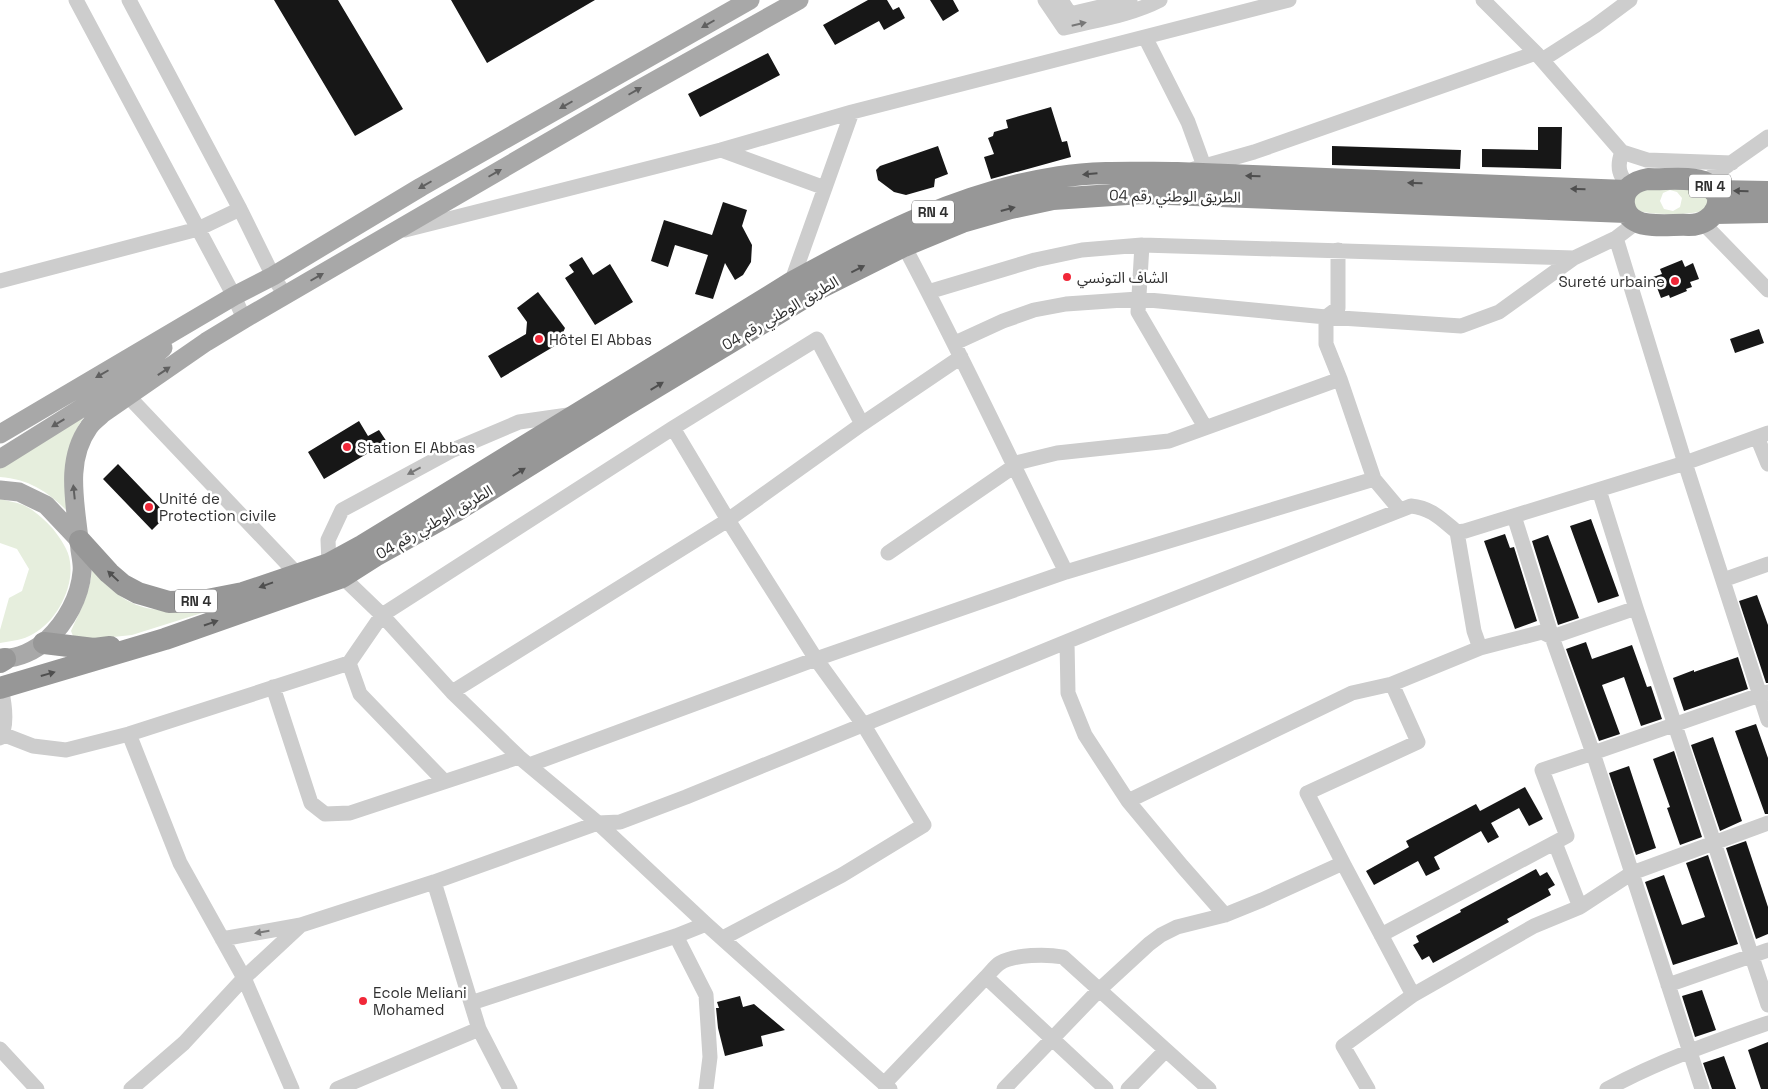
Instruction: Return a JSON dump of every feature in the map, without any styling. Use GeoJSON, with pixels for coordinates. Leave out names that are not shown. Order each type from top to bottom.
{"type":"FeatureCollection","features":[{"type":"Feature","properties":{"kind":"highway","name":"الطريق الوطني رقم 04"},"geometry":{"type":"LineString","coordinates":[[80,541],[109,573],[123,585],[138,593],[169,602],[202,601],[243,593],[297,574],[336,570],[362,546],[791,283],[866,242],[920,217],[967,200],[1059,177],[1104,173],[1177,174],[1630,203],[1647,224],[1709,202],[1768,192]]}},
{"type":"Feature","properties":{"kind":"highway","name":"الطريق الوطني رقم 04"},"geometry":{"type":"LineString","coordinates":[[1630,203],[1640,181],[1648,179],[1694,180],[1709,202],[1768,212]]}},
{"type":"Feature","properties":{"kind":"highway","name":"الطريق الوطني رقم 04"},"geometry":{"type":"LineString","coordinates":[[0,688],[165,639],[375,556],[456,511],[820,288],[904,246],[962,222],[1011,208],[1054,199],[1142,193],[1630,203]]}},
{"type":"Feature","properties":{"kind":"highway","name":"RN 4"},"geometry":{"type":"LineString","coordinates":[[44,643],[94,649],[165,639]]}},
{"type":"Feature","properties":{"kind":"main road"},"geometry":{"type":"LineString","coordinates":[[0,434],[234,296],[273,276],[421,187],[750,0]]}},
{"type":"Feature","properties":{"kind":"main road"},"geometry":{"type":"LineString","coordinates":[[2,659],[26,654],[44,643],[61,627],[74,603],[82,573],[73,482],[74,462],[80,442],[90,426],[128,396],[206,342],[244,319],[638,90],[799,0]]}},
{"type":"Feature","properties":{"kind":"main road"},"geometry":{"type":"LineString","coordinates":[[0,459],[128,378],[194,320]]}},
{"type":"Feature","properties":{"kind":"main road"},"geometry":{"type":"LineString","coordinates":[[0,490],[19,492],[46,506],[80,541]]}},
{"type":"Feature","properties":{"kind":"street"},"geometry":{"type":"LineString","coordinates":[[76,0],[234,296],[244,319]]}},
{"type":"Feature","properties":{"kind":"street"},"geometry":{"type":"LineString","coordinates":[[129,0],[240,209],[273,276],[285,295]]}},
{"type":"Feature","properties":{"kind":"street"},"geometry":{"type":"LineString","coordinates":[[1045,0],[1064,28],[1121,14],[1151,5],[1160,0]]}},
{"type":"Feature","properties":{"kind":"street"},"geometry":{"type":"LineString","coordinates":[[1061,0],[1070,14],[1130,0]]}},
{"type":"Feature","properties":{"kind":"street"},"geometry":{"type":"LineString","coordinates":[[393,233],[720,150],[852,112],[1289,0]]}},
{"type":"Feature","properties":{"kind":"street"},"geometry":{"type":"LineString","coordinates":[[1483,0],[1539,56],[1622,152],[1648,160],[1732,163]]}},
{"type":"Feature","properties":{"kind":"street"},"geometry":{"type":"LineString","coordinates":[[1177,174],[1254,152],[1539,56],[1595,26],[1630,0]]}},
{"type":"Feature","properties":{"kind":"street"},"geometry":{"type":"LineString","coordinates":[[1145,37],[1188,122],[1204,166]]}},
{"type":"Feature","properties":{"kind":"street"},"geometry":{"type":"LineString","coordinates":[[791,283],[852,112]]}},
{"type":"Feature","properties":{"kind":"street"},"geometry":{"type":"LineString","coordinates":[[1768,137],[1732,163],[1709,202],[1768,290]]}},
{"type":"Feature","properties":{"kind":"street"},"geometry":{"type":"LineString","coordinates":[[720,150],[825,188]]}},
{"type":"Feature","properties":{"kind":"street"},"geometry":{"type":"LineString","coordinates":[[1622,152],[1618,163],[1630,203],[1616,238],[1723,580],[1764,693],[1768,720]]}},
{"type":"Feature","properties":{"kind":"street"},"geometry":{"type":"LineString","coordinates":[[0,281],[198,229],[240,209]]}},
{"type":"Feature","properties":{"kind":"street"},"geometry":{"type":"LineString","coordinates":[[955,343],[1034,310],[1066,304],[1138,299],[1326,317],[1461,326],[1499,312],[1574,258],[1616,238]]}},
{"type":"Feature","properties":{"kind":"street"},"geometry":{"type":"LineString","coordinates":[[928,292],[1035,260],[1082,250],[1142,245],[1574,258]]}},
{"type":"Feature","properties":{"kind":"street"},"geometry":{"type":"LineString","coordinates":[[1142,245],[1138,312],[1205,427]]}},
{"type":"Feature","properties":{"kind":"street"},"geometry":{"type":"LineString","coordinates":[[904,246],[962,357],[1013,466],[1066,572]]}},
{"type":"Feature","properties":{"kind":"street"},"geometry":{"type":"LineString","coordinates":[[1326,317],[1338,308],[1338,250]]}},
{"type":"Feature","properties":{"kind":"street"},"geometry":{"type":"LineString","coordinates":[[1326,317],[1326,344],[1374,479],[1400,510]]}},
{"type":"Feature","properties":{"kind":"street"},"geometry":{"type":"LineString","coordinates":[[0,688],[5,707],[1,736],[34,746],[66,750],[129,734],[349,663],[382,615],[673,428],[817,339],[862,424]]}},
{"type":"Feature","properties":{"kind":"street"},"geometry":{"type":"LineString","coordinates":[[452,692],[728,520],[862,424],[962,357]]}},
{"type":"Feature","properties":{"kind":"street"},"geometry":{"type":"LineString","coordinates":[[888,553],[1013,466],[1057,453],[1170,441],[1340,380]]}},
{"type":"Feature","properties":{"kind":"street"},"geometry":{"type":"LineString","coordinates":[[128,396],[297,574]]}},
{"type":"Feature","properties":{"kind":"street"},"geometry":{"type":"LineString","coordinates":[[574,415],[519,422],[453,450],[342,510],[328,540],[336,570],[382,615],[452,692],[524,761],[598,823],[706,924],[887,1086],[999,964],[1009,959],[1048,954],[1063,957],[1209,1089]]}},
{"type":"Feature","properties":{"kind":"street"},"geometry":{"type":"LineString","coordinates":[[673,428],[728,520],[816,659],[863,724],[924,825],[842,875],[723,938]]}},
{"type":"Feature","properties":{"kind":"street"},"geometry":{"type":"LineString","coordinates":[[1458,532],[1599,490],[1763,435],[1768,464]]}},
{"type":"Feature","properties":{"kind":"street"},"geometry":{"type":"LineString","coordinates":[[273,687],[310,803],[325,814],[350,813],[444,781],[524,761],[1066,572],[1374,479]]}},
{"type":"Feature","properties":{"kind":"street"},"geometry":{"type":"LineString","coordinates":[[1599,490],[1636,608],[1768,1005]]}},
{"type":"Feature","properties":{"kind":"street"},"geometry":{"type":"LineString","coordinates":[[222,939],[301,925],[434,882],[598,823],[620,822],[1411,506],[1422,507],[1433,512],[1458,532],[1474,631],[1480,648]]}},
{"type":"Feature","properties":{"kind":"street"},"geometry":{"type":"LineString","coordinates":[[1514,516],[1552,637],[1593,753],[1702,1089]]}},
{"type":"Feature","properties":{"kind":"street"},"geometry":{"type":"LineString","coordinates":[[1723,580],[1768,564]]}},
{"type":"Feature","properties":{"kind":"street"},"geometry":{"type":"LineString","coordinates":[[1128,801],[1352,694],[1392,684],[1480,648],[1542,632],[1552,637],[1636,608]]}},
{"type":"Feature","properties":{"kind":"street"},"geometry":{"type":"LineString","coordinates":[[1067,642],[1068,693],[1085,735],[1128,801],[1225,915]]}},
{"type":"Feature","properties":{"kind":"street"},"geometry":{"type":"LineString","coordinates":[[349,663],[360,694],[444,781]]}},
{"type":"Feature","properties":{"kind":"street"},"geometry":{"type":"LineString","coordinates":[[1392,684],[1418,742],[1307,793],[1413,995]]}},
{"type":"Feature","properties":{"kind":"street"},"geometry":{"type":"LineString","coordinates":[[1381,935],[1566,836],[1542,770],[1764,693]]}},
{"type":"Feature","properties":{"kind":"street"},"geometry":{"type":"LineString","coordinates":[[129,734],[180,863],[244,978],[292,1089]]}},
{"type":"Feature","properties":{"kind":"street"},"geometry":{"type":"LineString","coordinates":[[1368,1089],[1343,1046],[1413,995],[1534,926],[1580,907],[1632,872],[1768,823]]}},
{"type":"Feature","properties":{"kind":"street"},"geometry":{"type":"LineString","coordinates":[[1555,843],[1580,907]]}},
{"type":"Feature","properties":{"kind":"street"},"geometry":{"type":"LineString","coordinates":[[1004,1089],[1099,990],[1148,944],[1161,935],[1178,927],[1225,915],[1343,863]]}},
{"type":"Feature","properties":{"kind":"street"},"geometry":{"type":"LineString","coordinates":[[434,882],[479,1029],[510,1089]]}},
{"type":"Feature","properties":{"kind":"street"},"geometry":{"type":"LineString","coordinates":[[472,1003],[676,936],[706,924]]}},
{"type":"Feature","properties":{"kind":"street"},"geometry":{"type":"LineString","coordinates":[[131,1089],[184,1043],[244,978],[301,925]]}},
{"type":"Feature","properties":{"kind":"street"},"geometry":{"type":"LineString","coordinates":[[676,936],[706,995],[710,1057],[706,1089]]}},
{"type":"Feature","properties":{"kind":"street"},"geometry":{"type":"LineString","coordinates":[[1668,985],[1768,950]]}},
{"type":"Feature","properties":{"kind":"street"},"geometry":{"type":"LineString","coordinates":[[986,977],[1106,1089]]}},
{"type":"Feature","properties":{"kind":"street"},"geometry":{"type":"LineString","coordinates":[[1607,1089],[1631,1083],[1689,1050],[1768,1023]]}},
{"type":"Feature","properties":{"kind":"street"},"geometry":{"type":"LineString","coordinates":[[337,1089],[479,1029]]}},
{"type":"Feature","properties":{"kind":"street"},"geometry":{"type":"LineString","coordinates":[[0,1049],[37,1089]]}},
{"type":"Feature","properties":{"kind":"street"},"geometry":{"type":"LineString","coordinates":[[1128,1089],[1166,1050]]}},
{"type":"Feature","properties":{"kind":"green space"},"geometry":{"type":"Polygon","coordinates":[[[1672,186],[1704,192],[1709,199],[1709,204],[1706,209],[1693,213],[1642,212],[1635,208],[1632,202],[1632,196],[1638,189],[1672,186]],[[1670,190],[1663,193],[1660,201],[1664,209],[1673,211],[1680,207],[1682,198],[1677,192],[1670,190]]]}},
{"type":"Feature","properties":{"kind":"green space"},"geometry":{"type":"Polygon","coordinates":[[[85,415],[72,439],[66,463],[65,475],[70,514],[39,488],[11,478],[0,477],[0,467],[85,415]]]}},
{"type":"Feature","properties":{"kind":"green space"},"geometry":{"type":"Polygon","coordinates":[[[0,499],[27,507],[50,526],[66,549],[71,572],[62,603],[56,613],[41,629],[29,636],[0,643],[0,630],[9,598],[22,591],[29,569],[17,549],[0,543],[0,499]]]}},
{"type":"Feature","properties":{"kind":"green space"},"geometry":{"type":"Polygon","coordinates":[[[92,570],[123,598],[137,605],[167,610],[224,606],[132,635],[94,639],[73,636],[71,631],[87,594],[92,570]]]}},
{"type":"Feature","properties":{"kind":"building"},"geometry":{"type":"Polygon","coordinates":[[[274,0],[338,0],[403,109],[355,136],[274,0]]]}},
{"type":"Feature","properties":{"kind":"building"},"geometry":{"type":"Polygon","coordinates":[[[451,0],[595,0],[487,63],[451,0]]]}},
{"type":"Feature","properties":{"kind":"building"},"geometry":{"type":"Polygon","coordinates":[[[868,0],[887,0],[893,10],[899,7],[905,18],[884,30],[879,21],[835,45],[823,25],[868,0]]]}},
{"type":"Feature","properties":{"kind":"building"},"geometry":{"type":"Polygon","coordinates":[[[930,0],[953,0],[959,11],[943,21],[930,0]]]}},
{"type":"Feature","properties":{"kind":"building"},"geometry":{"type":"Polygon","coordinates":[[[768,53],[780,75],[700,117],[688,94],[768,53]]]}},
{"type":"Feature","properties":{"kind":"building"},"geometry":{"type":"Polygon","coordinates":[[[1051,107],[1062,142],[1067,141],[1071,157],[991,179],[984,157],[994,154],[988,138],[993,136],[994,132],[1008,128],[1006,120],[1051,107]]]}},
{"type":"Feature","properties":{"kind":"building"},"geometry":{"type":"Polygon","coordinates":[[[1538,127],[1562,127],[1561,169],[1482,167],[1482,149],[1538,150],[1538,127]]]}},
{"type":"Feature","properties":{"kind":"building"},"geometry":{"type":"Polygon","coordinates":[[[938,146],[948,174],[935,179],[934,187],[906,195],[894,192],[878,180],[876,170],[880,166],[938,146]]]}},
{"type":"Feature","properties":{"kind":"building"},"geometry":{"type":"Polygon","coordinates":[[[1332,146],[1461,150],[1460,169],[1332,165],[1332,146]]]}},
{"type":"Feature","properties":{"kind":"building"},"geometry":{"type":"Polygon","coordinates":[[[723,202],[747,210],[742,226],[752,245],[751,262],[743,275],[735,280],[725,263],[713,299],[695,294],[708,255],[675,245],[668,267],[651,261],[664,220],[712,235],[723,202]]]}},
{"type":"Feature","properties":{"kind":"building"},"geometry":{"type":"Polygon","coordinates":[[[582,257],[593,275],[610,264],[633,302],[595,325],[565,278],[574,272],[569,265],[582,257]]]}},
{"type":"Feature","properties":{"kind":"building","name":"Sureté urbaine"},"geometry":{"type":"Polygon","coordinates":[[[1682,260],[1685,267],[1693,263],[1699,279],[1690,282],[1692,287],[1686,289],[1687,291],[1670,298],[1669,295],[1661,298],[1653,277],[1662,274],[1660,269],[1682,260]]]}},
{"type":"Feature","properties":{"kind":"building","name":"Hôtel El Abbas"},"geometry":{"type":"Polygon","coordinates":[[[538,292],[565,328],[558,344],[501,378],[488,356],[526,334],[527,322],[517,308],[538,292]]]}},
{"type":"Feature","properties":{"kind":"building"},"geometry":{"type":"Polygon","coordinates":[[[1759,329],[1764,343],[1735,353],[1730,339],[1759,329]]]}},
{"type":"Feature","properties":{"kind":"building","name":"Station El Abbas"},"geometry":{"type":"Polygon","coordinates":[[[359,421],[368,436],[379,430],[387,442],[324,479],[308,452],[359,421]]]}},
{"type":"Feature","properties":{"kind":"building"},"geometry":{"type":"Polygon","coordinates":[[[118,464],[167,515],[152,530],[103,479],[118,464]]]}},
{"type":"Feature","properties":{"kind":"building"},"geometry":{"type":"Polygon","coordinates":[[[1591,519],[1619,596],[1598,603],[1570,526],[1591,519]]]}},
{"type":"Feature","properties":{"kind":"building"},"geometry":{"type":"Polygon","coordinates":[[[1505,534],[1510,548],[1514,547],[1537,621],[1515,629],[1484,541],[1505,534]]]}},
{"type":"Feature","properties":{"kind":"building"},"geometry":{"type":"Polygon","coordinates":[[[1548,535],[1579,618],[1558,625],[1532,541],[1548,535]]]}},
{"type":"Feature","properties":{"kind":"building"},"geometry":{"type":"Polygon","coordinates":[[[1757,595],[1768,625],[1768,683],[1766,683],[1739,601],[1757,595]]]}},
{"type":"Feature","properties":{"kind":"building"},"geometry":{"type":"Polygon","coordinates":[[[1586,642],[1592,659],[1632,645],[1647,687],[1651,686],[1662,719],[1641,726],[1624,677],[1602,685],[1620,734],[1599,741],[1566,649],[1586,642]]]}},
{"type":"Feature","properties":{"kind":"building"},"geometry":{"type":"Polygon","coordinates":[[[1738,657],[1748,689],[1684,711],[1673,678],[1738,657]]]}},
{"type":"Feature","properties":{"kind":"building"},"geometry":{"type":"Polygon","coordinates":[[[1756,724],[1768,758],[1768,814],[1765,814],[1735,731],[1756,724]]]}},
{"type":"Feature","properties":{"kind":"building"},"geometry":{"type":"Polygon","coordinates":[[[1713,737],[1742,821],[1720,831],[1691,745],[1713,737]]]}},
{"type":"Feature","properties":{"kind":"building"},"geometry":{"type":"Polygon","coordinates":[[[1674,751],[1702,837],[1680,845],[1667,808],[1670,807],[1653,759],[1674,751]]]}},
{"type":"Feature","properties":{"kind":"building"},"geometry":{"type":"Polygon","coordinates":[[[1629,766],[1656,848],[1636,855],[1609,773],[1629,766]]]}},
{"type":"Feature","properties":{"kind":"building"},"geometry":{"type":"Polygon","coordinates":[[[1525,787],[1543,819],[1529,826],[1519,808],[1491,823],[1499,837],[1488,843],[1481,831],[1434,857],[1440,869],[1426,876],[1418,861],[1374,885],[1366,871],[1409,847],[1406,841],[1476,804],[1480,811],[1525,787]]]}},
{"type":"Feature","properties":{"kind":"building"},"geometry":{"type":"Polygon","coordinates":[[[1746,841],[1768,907],[1768,934],[1756,939],[1726,848],[1746,841]]]}},
{"type":"Feature","properties":{"kind":"building"},"geometry":{"type":"Polygon","coordinates":[[[1708,855],[1738,944],[1673,965],[1645,882],[1664,875],[1682,925],[1705,917],[1686,863],[1708,855]]]}},
{"type":"Feature","properties":{"kind":"building"},"geometry":{"type":"Polygon","coordinates":[[[1536,869],[1540,876],[1547,872],[1555,885],[1548,889],[1551,895],[1507,919],[1509,922],[1433,963],[1429,956],[1422,960],[1413,945],[1419,942],[1416,936],[1536,869]]]}},
{"type":"Feature","properties":{"kind":"building"},"geometry":{"type":"Polygon","coordinates":[[[1702,990],[1716,1030],[1695,1037],[1682,996],[1702,990]]]}},
{"type":"Feature","properties":{"kind":"building"},"geometry":{"type":"Polygon","coordinates":[[[740,996],[743,1007],[754,1004],[785,1030],[761,1036],[763,1046],[725,1056],[718,1028],[716,1008],[719,1008],[717,1002],[740,996]]]}},
{"type":"Feature","properties":{"kind":"building"},"geometry":{"type":"Polygon","coordinates":[[[1768,1042],[1768,1089],[1761,1089],[1748,1050],[1768,1042]]]}},
{"type":"Feature","properties":{"kind":"building"},"geometry":{"type":"Polygon","coordinates":[[[1724,1056],[1736,1089],[1712,1089],[1703,1063],[1724,1056]]]}},
{"type":"Feature","properties":{"kind":"place","name":"الشاف التونسي"},"geometry":{"type":"Point","coordinates":[1067,277]}},
{"type":"Feature","properties":{"kind":"place","name":"Sureté urbaine"},"geometry":{"type":"Point","coordinates":[1675,281]}},
{"type":"Feature","properties":{"kind":"place","name":"Hôtel El Abbas"},"geometry":{"type":"Point","coordinates":[539,339]}},
{"type":"Feature","properties":{"kind":"place","name":"Station El Abbas"},"geometry":{"type":"Point","coordinates":[347,447]}},
{"type":"Feature","properties":{"kind":"place","name":"Unité de Protection civile"},"geometry":{"type":"Point","coordinates":[149,507]}},
{"type":"Feature","properties":{"kind":"place","name":"Ecole Meliani Mohamed"},"geometry":{"type":"Point","coordinates":[363,1001]}}]}
